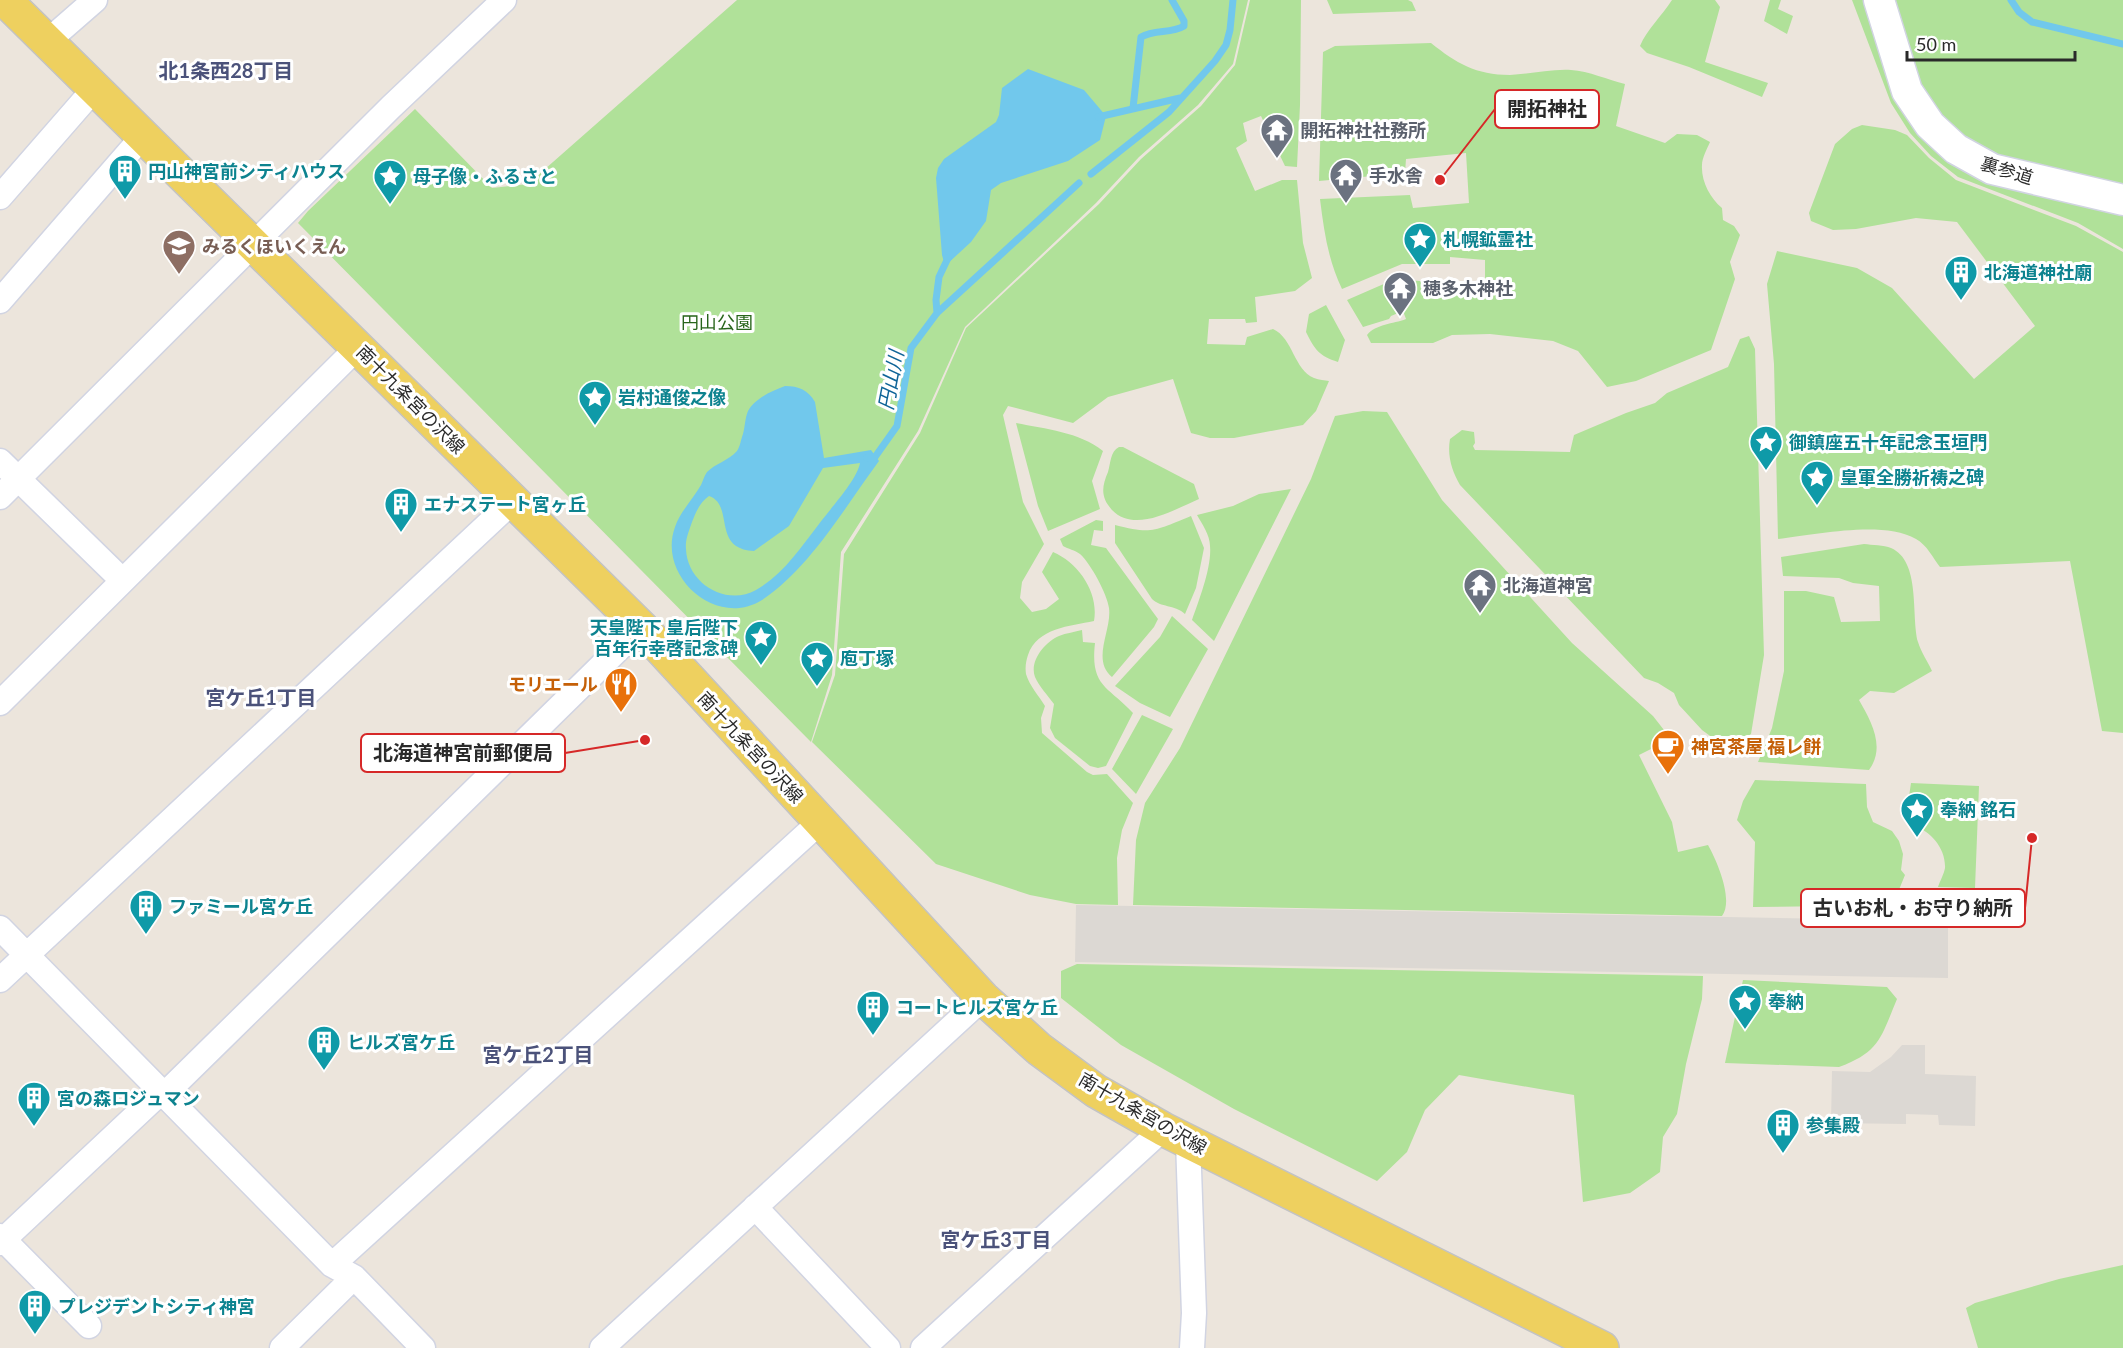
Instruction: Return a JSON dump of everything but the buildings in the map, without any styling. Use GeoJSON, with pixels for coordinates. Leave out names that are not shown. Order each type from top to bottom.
{"type":"FeatureCollection","features":[{"type":"Feature","properties":{"kind":"main road","name":"南十九条宮の沢線"},"geometry":{"type":"LineString","coordinates":[[5,0],[255,244],[640,627],[983,998],[1048,1056],[1096,1091],[1175,1135],[1602,1348]]}},
{"type":"Feature","properties":{"kind":"street"},"geometry":{"type":"LineString","coordinates":[[48,41],[95,0]]}},
{"type":"Feature","properties":{"kind":"street"},"geometry":{"type":"LineString","coordinates":[[0,497],[391,107],[504,0]]}},
{"type":"Feature","properties":{"kind":"street","name":"裏参道"},"geometry":{"type":"LineString","coordinates":[[1879,0],[1907,91],[1930,125],[1942,138],[1971,159],[1992,169],[2123,200]]}},
{"type":"Feature","properties":{"kind":"street"},"geometry":{"type":"LineString","coordinates":[[0,197],[95,88]]}},
{"type":"Feature","properties":{"kind":"street"},"geometry":{"type":"LineString","coordinates":[[0,301],[144,136]]}},
{"type":"Feature","properties":{"kind":"street"},"geometry":{"type":"LineString","coordinates":[[0,703],[358,347]]}},
{"type":"Feature","properties":{"kind":"street"},"geometry":{"type":"LineString","coordinates":[[0,461],[122,580]]}},
{"type":"Feature","properties":{"kind":"street"},"geometry":{"type":"LineString","coordinates":[[0,980],[514,500]]}},
{"type":"Feature","properties":{"kind":"street"},"geometry":{"type":"LineString","coordinates":[[89,1326],[1,1239],[163,1093],[640,627]]}},
{"type":"Feature","properties":{"kind":"street"},"geometry":{"type":"LineString","coordinates":[[332,1265],[820,822]]}},
{"type":"Feature","properties":{"kind":"street"},"geometry":{"type":"LineString","coordinates":[[0,928],[332,1265],[354,1278],[423,1348]]}},
{"type":"Feature","properties":{"kind":"street"},"geometry":{"type":"LineString","coordinates":[[602,1348],[983,998]]}},
{"type":"Feature","properties":{"kind":"street"},"geometry":{"type":"LineString","coordinates":[[923,1348],[1175,1135]]}},
{"type":"Feature","properties":{"kind":"street"},"geometry":{"type":"LineString","coordinates":[[1175,1135],[1194,1312],[1192,1348]]}},
{"type":"Feature","properties":{"kind":"street"},"geometry":{"type":"LineString","coordinates":[[755,1208],[888,1348]]}},
{"type":"Feature","properties":{"kind":"street"},"geometry":{"type":"LineString","coordinates":[[282,1348],[354,1278]]}},
{"type":"Feature","properties":{"kind":"green space","name":"円山公園"},"geometry":{"type":"Polygon","coordinates":[[[737,0],[1248,0],[1233,64],[1198,105],[1139,157],[1096,203],[965,327],[918,431],[841,552],[832,675],[811,742],[298,223],[415,109],[492,188],[528,184],[737,0]]]}},
{"type":"Feature","properties":{"kind":"green space"},"geometry":{"type":"Polygon","coordinates":[[[1250,0],[1301,0],[1297,167],[1285,166],[1261,116],[1243,123],[1247,141],[1236,148],[1255,191],[1282,180],[1297,180],[1303,243],[1312,278],[1295,291],[1255,297],[1257,322],[1246,323],[1245,319],[1209,319],[1207,344],[1245,345],[1247,337],[1273,329],[1285,339],[1307,374],[1316,379],[1329,381],[1316,411],[1303,425],[1234,438],[1210,438],[1191,433],[1173,379],[1108,397],[1073,423],[1008,406],[1003,415],[1023,502],[1044,544],[1022,582],[1020,598],[1032,612],[1046,609],[1059,599],[1042,572],[1053,552],[1079,571],[1090,590],[1095,610],[1094,621],[1065,627],[1047,634],[1032,646],[1028,655],[1026,674],[1045,706],[1041,718],[1042,733],[1087,772],[1093,775],[1107,774],[1133,803],[1122,830],[1117,858],[1118,905],[1076,904],[1030,895],[936,864],[812,742],[835,675],[844,554],[920,433],[966,328],[1099,204],[1141,159],[1201,106],[1235,65],[1250,0]]]}},
{"type":"Feature","properties":{"kind":"green space"},"geometry":{"type":"Polygon","coordinates":[[[1327,0],[1408,0],[1412,2],[1416,11],[1333,14],[1327,0]]]}},
{"type":"Feature","properties":{"kind":"green space"},"geometry":{"type":"Polygon","coordinates":[[[1672,0],[1715,0],[1720,7],[1705,62],[1768,83],[1762,97],[1689,67],[1647,53],[1640,46],[1672,0]]]}},
{"type":"Feature","properties":{"kind":"green space"},"geometry":{"type":"Polygon","coordinates":[[[1770,0],[1781,0],[1778,9],[1793,16],[1787,34],[1764,21],[1770,0]]]}},
{"type":"Feature","properties":{"kind":"green space"},"geometry":{"type":"Polygon","coordinates":[[[1852,0],[2123,0],[2123,249],[2078,223],[1958,177],[1931,156],[1910,133],[1891,103],[1852,0]]]}},
{"type":"Feature","properties":{"kind":"green space"},"geometry":{"type":"Polygon","coordinates":[[[1431,43],[1458,62],[1487,73],[1510,75],[1571,70],[1625,84],[1616,126],[1665,143],[1677,134],[1697,135],[1710,142],[1702,162],[1705,183],[1710,194],[1722,208],[1723,220],[1734,226],[1740,235],[1730,262],[1735,279],[1711,350],[1636,381],[1607,387],[1578,351],[1553,341],[1490,334],[1452,335],[1433,343],[1371,343],[1367,335],[1371,331],[1380,326],[1406,319],[1403,311],[1389,319],[1363,327],[1347,300],[1386,283],[1405,280],[1450,283],[1451,288],[1485,287],[1485,260],[1450,257],[1450,264],[1402,264],[1342,289],[1330,256],[1320,199],[1410,195],[1413,208],[1469,203],[1466,153],[1406,159],[1405,173],[1319,181],[1323,52],[1335,46],[1431,43]]]}},
{"type":"Feature","properties":{"kind":"green space"},"geometry":{"type":"Polygon","coordinates":[[[1862,125],[1895,130],[1907,135],[1929,158],[1956,180],[2076,226],[2123,252],[2123,733],[2102,731],[2070,561],[1940,567],[1927,548],[1916,539],[1902,533],[1885,530],[1848,530],[1778,539],[1774,364],[1767,284],[1777,251],[1857,268],[1892,288],[1974,379],[2035,326],[1957,222],[1916,218],[1856,229],[1833,230],[1811,221],[1809,213],[1835,144],[1852,129],[1862,125]]]}},
{"type":"Feature","properties":{"kind":"green space"},"geometry":{"type":"Polygon","coordinates":[[[1326,305],[1345,340],[1338,362],[1318,352],[1306,332],[1309,314],[1326,305]]]}},
{"type":"Feature","properties":{"kind":"green space"},"geometry":{"type":"Polygon","coordinates":[[[1749,336],[1755,349],[1764,655],[1751,734],[1738,743],[1717,741],[1702,730],[1679,705],[1674,693],[1644,678],[1460,485],[1451,463],[1449,445],[1450,439],[1462,430],[1474,432],[1475,450],[1570,452],[1574,435],[1655,403],[1667,393],[1728,367],[1740,339],[1749,336]]]}},
{"type":"Feature","properties":{"kind":"green space"},"geometry":{"type":"Polygon","coordinates":[[[1363,411],[1387,412],[1442,500],[1572,643],[1653,716],[1671,739],[1639,755],[1672,822],[1678,852],[1708,845],[1712,852],[1720,870],[1725,891],[1725,909],[1722,916],[1133,905],[1136,840],[1145,803],[1180,748],[1311,479],[1335,416],[1363,411]]]}},
{"type":"Feature","properties":{"kind":"green space"},"geometry":{"type":"Polygon","coordinates":[[[1016,423],[1073,435],[1103,451],[1092,481],[1100,509],[1048,531],[1038,506],[1016,423]]]}},
{"type":"Feature","properties":{"kind":"green space"},"geometry":{"type":"Polygon","coordinates":[[[1119,447],[1194,484],[1199,499],[1167,513],[1143,520],[1121,517],[1105,501],[1103,491],[1112,454],[1119,447]]]}},
{"type":"Feature","properties":{"kind":"green space"},"geometry":{"type":"Polygon","coordinates":[[[1291,489],[1214,641],[1192,620],[1204,583],[1210,554],[1209,538],[1197,515],[1233,506],[1259,494],[1291,489]]]}},
{"type":"Feature","properties":{"kind":"green space"},"geometry":{"type":"Polygon","coordinates":[[[1191,516],[1204,548],[1196,588],[1185,614],[1152,599],[1115,543],[1115,525],[1138,530],[1154,530],[1191,516]]]}},
{"type":"Feature","properties":{"kind":"green space"},"geometry":{"type":"Polygon","coordinates":[[[1096,520],[1103,521],[1103,531],[1094,530],[1091,545],[1106,548],[1158,619],[1154,627],[1112,677],[1103,662],[1109,608],[1102,587],[1084,559],[1078,553],[1063,546],[1060,539],[1096,520]]]}},
{"type":"Feature","properties":{"kind":"green space"},"geometry":{"type":"Polygon","coordinates":[[[1864,544],[1891,548],[1907,564],[1913,590],[1918,642],[1932,671],[1894,693],[1870,691],[1859,700],[1875,734],[1876,752],[1869,770],[1758,762],[1772,728],[1784,671],[1784,591],[1806,591],[1834,597],[1841,622],[1880,621],[1879,586],[1853,583],[1839,578],[1783,576],[1781,557],[1864,544]]]}},
{"type":"Feature","properties":{"kind":"green space"},"geometry":{"type":"Polygon","coordinates":[[[1172,616],[1208,649],[1170,717],[1140,703],[1115,686],[1160,637],[1172,616]]]}},
{"type":"Feature","properties":{"kind":"green space"},"geometry":{"type":"Polygon","coordinates":[[[1082,630],[1083,642],[1095,643],[1094,658],[1098,677],[1109,691],[1133,713],[1106,766],[1098,768],[1090,766],[1055,738],[1050,728],[1054,704],[1039,684],[1034,671],[1036,659],[1048,643],[1062,635],[1082,630]]]}},
{"type":"Feature","properties":{"kind":"green space"},"geometry":{"type":"Polygon","coordinates":[[[1142,715],[1173,729],[1136,794],[1112,769],[1142,715]]]}},
{"type":"Feature","properties":{"kind":"green space"},"geometry":{"type":"Polygon","coordinates":[[[1755,780],[1866,784],[1867,807],[1873,822],[1892,831],[1899,841],[1903,854],[1901,870],[1905,875],[1896,897],[1886,900],[1882,893],[1848,891],[1834,894],[1833,906],[1753,907],[1755,842],[1737,820],[1743,801],[1755,780]]]}},
{"type":"Feature","properties":{"kind":"green space"},"geometry":{"type":"Polygon","coordinates":[[[1911,783],[1979,786],[1975,888],[1938,887],[1944,873],[1945,861],[1932,836],[1914,826],[1907,810],[1911,783]]]}},
{"type":"Feature","properties":{"kind":"green space"},"geometry":{"type":"Polygon","coordinates":[[[1077,964],[1703,976],[1702,999],[1686,1064],[1677,1114],[1663,1137],[1660,1172],[1630,1193],[1583,1202],[1574,1095],[1459,1075],[1425,1110],[1407,1152],[1377,1181],[1234,1109],[1121,1045],[1061,998],[1061,971],[1077,964]]]}},
{"type":"Feature","properties":{"kind":"green space"},"geometry":{"type":"Polygon","coordinates":[[[1743,980],[1887,987],[1897,999],[1877,1042],[1863,1055],[1839,1067],[1725,1063],[1743,980]]]}},
{"type":"Feature","properties":{"kind":"green space"},"geometry":{"type":"Polygon","coordinates":[[[2123,1265],[2123,1348],[1978,1348],[1966,1308],[1975,1303],[2059,1279],[2123,1265]]]}},
{"type":"Feature","properties":{"kind":"shaded area"},"geometry":{"type":"Polygon","coordinates":[[[1076,905],[1948,921],[1948,978],[1075,962],[1076,905]]]}},
{"type":"Feature","properties":{"kind":"shaded area"},"geometry":{"type":"Polygon","coordinates":[[[1902,1045],[1925,1045],[1925,1074],[1976,1076],[1975,1126],[1939,1125],[1938,1115],[1906,1114],[1906,1124],[1831,1123],[1832,1071],[1870,1072],[1891,1057],[1902,1045]]]}},
{"type":"Feature","properties":{"kind":"water"},"geometry":{"type":"Polygon","coordinates":[[[1028,69],[1084,90],[1106,116],[1100,140],[1068,161],[1001,183],[991,190],[986,221],[971,242],[945,266],[942,255],[936,178],[938,168],[944,159],[996,122],[1002,88],[1028,69]]]}},
{"type":"Feature","properties":{"kind":"water"},"geometry":{"type":"Polygon","coordinates":[[[785,386],[799,388],[809,394],[815,402],[824,458],[871,450],[879,461],[826,536],[796,571],[762,600],[744,607],[726,608],[710,603],[694,593],[682,579],[675,563],[672,545],[675,527],[707,472],[737,451],[751,406],[764,396],[785,386]],[[860,463],[823,468],[789,526],[754,551],[732,543],[721,508],[717,501],[709,496],[697,511],[687,539],[688,561],[693,572],[710,589],[733,596],[744,595],[766,584],[791,560],[843,494],[860,463]]]}},
{"type":"Feature","properties":{"kind":"waterway"},"geometry":{"type":"LineString","coordinates":[[1133,108],[1141,37],[1184,26],[1184,21],[1172,0]]}},
{"type":"Feature","properties":{"kind":"waterway","name":"円山川"},"geometry":{"type":"LineString","coordinates":[[1091,174],[1169,112],[1215,61],[1226,45],[1233,0]]}},
{"type":"Feature","properties":{"kind":"waterway","name":"円山川"},"geometry":{"type":"LineString","coordinates":[[2011,0],[2019,12],[2032,22],[2123,44]]}},
{"type":"Feature","properties":{"kind":"waterway"},"geometry":{"type":"LineString","coordinates":[[1098,117],[1180,98]]}},
{"type":"Feature","properties":{"kind":"waterway","name":"円山川"},"geometry":{"type":"LineString","coordinates":[[867,458],[875,457],[897,426],[911,348],[937,313],[1079,183]]}},
{"type":"Feature","properties":{"kind":"waterway"},"geometry":{"type":"LineString","coordinates":[[937,313],[939,277],[948,258]]}},
{"type":"Feature","properties":{"kind":"place","name":"開拓神社社務所"},"geometry":{"type":"Point","coordinates":[1277,159]}},
{"type":"Feature","properties":{"kind":"place","name":"開拓神社"},"geometry":{"type":"Point","coordinates":[1440,180]}},
{"type":"Feature","properties":{"kind":"place","name":"円山神宮前シティハウス"},"geometry":{"type":"Point","coordinates":[125,200]}},
{"type":"Feature","properties":{"kind":"place","name":"手水舎"},"geometry":{"type":"Point","coordinates":[1346,204]}},
{"type":"Feature","properties":{"kind":"place","name":"母子像・ふるさと"},"geometry":{"type":"Point","coordinates":[390,205]}},
{"type":"Feature","properties":{"kind":"place","name":"札幌鉱霊社"},"geometry":{"type":"Point","coordinates":[1420,268]}},
{"type":"Feature","properties":{"kind":"place","name":"みるくほいくえん"},"geometry":{"type":"Point","coordinates":[179,275]}},
{"type":"Feature","properties":{"kind":"place","name":"北海道神社廟"},"geometry":{"type":"Point","coordinates":[1961,301]}},
{"type":"Feature","properties":{"kind":"place","name":"穂多木神社"},"geometry":{"type":"Point","coordinates":[1400,317]}},
{"type":"Feature","properties":{"kind":"place","name":"岩村通俊之像"},"geometry":{"type":"Point","coordinates":[595,426]}},
{"type":"Feature","properties":{"kind":"place","name":"御鎮座五十年記念玉垣門"},"geometry":{"type":"Point","coordinates":[1766,471]}},
{"type":"Feature","properties":{"kind":"place","name":"皇軍全勝祈祷之碑"},"geometry":{"type":"Point","coordinates":[1817,506]}},
{"type":"Feature","properties":{"kind":"place","name":"エナステート宮ヶ丘"},"geometry":{"type":"Point","coordinates":[401,533]}},
{"type":"Feature","properties":{"kind":"place","name":"北海道神宮"},"geometry":{"type":"Point","coordinates":[1480,614]}},
{"type":"Feature","properties":{"kind":"place","name":"天皇陛下 皇后陛下 百年行幸啓記念碑"},"geometry":{"type":"Point","coordinates":[761,666]}},
{"type":"Feature","properties":{"kind":"place","name":"庖丁塚"},"geometry":{"type":"Point","coordinates":[817,687]}},
{"type":"Feature","properties":{"kind":"place","name":"モリエール"},"geometry":{"type":"Point","coordinates":[621,713]}},
{"type":"Feature","properties":{"kind":"place","name":"北海道神宮前郵便局"},"geometry":{"type":"Point","coordinates":[645,740]}},
{"type":"Feature","properties":{"kind":"place","name":"神宮茶屋 福レ餅"},"geometry":{"type":"Point","coordinates":[1668,775]}},
{"type":"Feature","properties":{"kind":"place","name":"奉納 銘石"},"geometry":{"type":"Point","coordinates":[1917,838]}},
{"type":"Feature","properties":{"kind":"place","name":"古いお札・お守り納所"},"geometry":{"type":"Point","coordinates":[2032,838]}},
{"type":"Feature","properties":{"kind":"place","name":"ファミール宮ケ丘"},"geometry":{"type":"Point","coordinates":[146,935]}},
{"type":"Feature","properties":{"kind":"place","name":"奉納"},"geometry":{"type":"Point","coordinates":[1745,1030]}},
{"type":"Feature","properties":{"kind":"place","name":"コートヒルズ宮ケ丘"},"geometry":{"type":"Point","coordinates":[873,1036]}},
{"type":"Feature","properties":{"kind":"place","name":"ヒルズ宮ケ丘"},"geometry":{"type":"Point","coordinates":[324,1071]}},
{"type":"Feature","properties":{"kind":"place","name":"宮の森ロジュマン"},"geometry":{"type":"Point","coordinates":[34,1127]}},
{"type":"Feature","properties":{"kind":"place","name":"参集殿"},"geometry":{"type":"Point","coordinates":[1783,1154]}},
{"type":"Feature","properties":{"kind":"place","name":"プレジデントシティ神宮"},"geometry":{"type":"Point","coordinates":[35,1335]}},
{"type":"Feature","properties":{"kind":"district","name":"北1条西28丁目"},"geometry":{"type":"Point","coordinates":[226,70]}},
{"type":"Feature","properties":{"kind":"district","name":"宮ケ丘1丁目"},"geometry":{"type":"Point","coordinates":[261,697]}},
{"type":"Feature","properties":{"kind":"district","name":"宮ケ丘2丁目"},"geometry":{"type":"Point","coordinates":[538,1054]}},
{"type":"Feature","properties":{"kind":"district","name":"宮ケ丘3丁目"},"geometry":{"type":"Point","coordinates":[996,1239]}}]}
